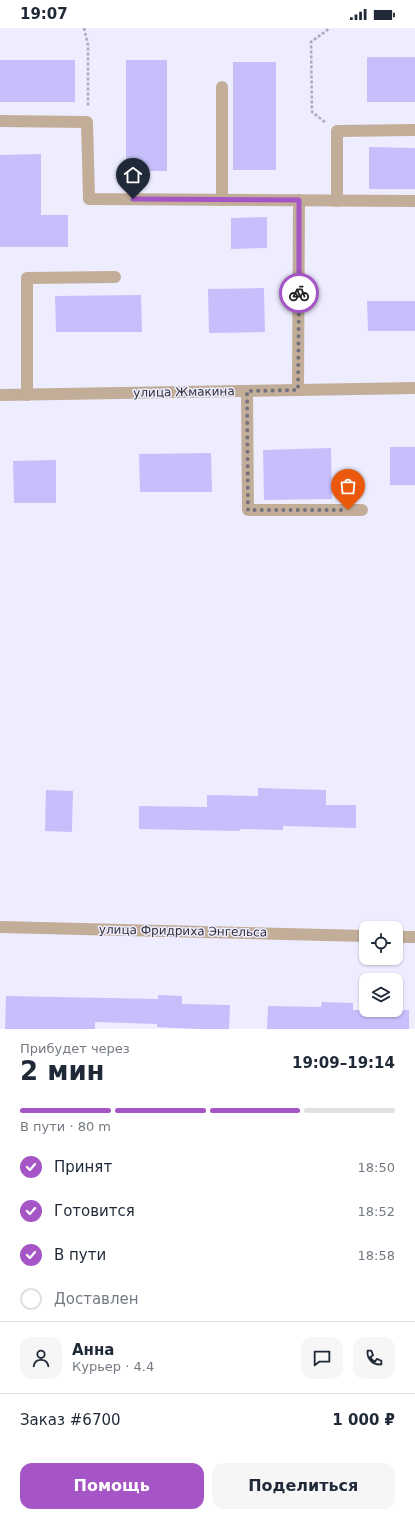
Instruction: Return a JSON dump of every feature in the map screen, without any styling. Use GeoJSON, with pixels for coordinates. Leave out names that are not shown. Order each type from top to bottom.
{"type":"FeatureCollection","features":[{"type":"Feature","properties":{"kind":"street"},"geometry":{"type":"LineString","coordinates":[[222,87],[222,200]]}},
{"type":"Feature","properties":{"kind":"street"},"geometry":{"type":"LineString","coordinates":[[0,121],[88,122],[89,199],[415,201]]}},
{"type":"Feature","properties":{"kind":"street"},"geometry":{"type":"LineString","coordinates":[[337,201],[337,131],[415,130]]}},
{"type":"Feature","properties":{"kind":"street"},"geometry":{"type":"LineString","coordinates":[[298,390],[299,200]]}},
{"type":"Feature","properties":{"kind":"street"},"geometry":{"type":"LineString","coordinates":[[27,395],[27,278],[116,277]]}},
{"type":"Feature","properties":{"kind":"street","name":"улица Жмакина"},"geometry":{"type":"LineString","coordinates":[[0,395],[415,388]]}},
{"type":"Feature","properties":{"kind":"street"},"geometry":{"type":"LineString","coordinates":[[247,391],[248,510],[362,510]]}},
{"type":"Feature","properties":{"kind":"street","name":"улица Фридриха Энгельса"},"geometry":{"type":"LineString","coordinates":[[0,927],[359,936]]}},
{"type":"Feature","properties":{"kind":"street"},"geometry":{"type":"LineString","coordinates":[[403,937],[415,937]]}},
{"type":"Feature","properties":{"kind":"path"},"geometry":{"type":"LineString","coordinates":[[84,28],[88,45],[88,122]]}},
{"type":"Feature","properties":{"kind":"path"},"geometry":{"type":"LineString","coordinates":[[330,28],[311,42],[312,112],[337,131]]}},
{"type":"Feature","properties":{"kind":"building"},"geometry":{"type":"Polygon","coordinates":[[[367,57],[415,57],[415,102],[367,102],[367,57]]]}},
{"type":"Feature","properties":{"kind":"building"},"geometry":{"type":"Polygon","coordinates":[[[0,60],[75,60],[75,102],[0,102],[0,60]]]}},
{"type":"Feature","properties":{"kind":"building"},"geometry":{"type":"Polygon","coordinates":[[[126,60],[167,60],[167,171],[126,171],[126,60]]]}},
{"type":"Feature","properties":{"kind":"building"},"geometry":{"type":"Polygon","coordinates":[[[233,62],[276,62],[276,170],[233,170],[233,62]]]}},
{"type":"Feature","properties":{"kind":"building"},"geometry":{"type":"Polygon","coordinates":[[[369,147],[415,148],[415,189],[369,189],[369,147]]]}},
{"type":"Feature","properties":{"kind":"building"},"geometry":{"type":"Polygon","coordinates":[[[41,154],[41,215],[68,215],[68,247],[0,247],[0,155],[41,154]]]}},
{"type":"Feature","properties":{"kind":"building"},"geometry":{"type":"Polygon","coordinates":[[[267,217],[267,248],[231,249],[231,218],[267,217]]]}},
{"type":"Feature","properties":{"kind":"building"},"geometry":{"type":"Polygon","coordinates":[[[264,288],[265,332],[209,333],[208,289],[264,288]]]}},
{"type":"Feature","properties":{"kind":"building"},"geometry":{"type":"Polygon","coordinates":[[[141,295],[142,332],[56,332],[55,296],[141,295]]]}},
{"type":"Feature","properties":{"kind":"building"},"geometry":{"type":"Polygon","coordinates":[[[367,301],[415,301],[415,331],[368,331],[367,301]]]}},
{"type":"Feature","properties":{"kind":"building"},"geometry":{"type":"Polygon","coordinates":[[[390,447],[415,447],[415,485],[390,485],[390,447]]]}},
{"type":"Feature","properties":{"kind":"building"},"geometry":{"type":"Polygon","coordinates":[[[331,448],[332,499],[264,500],[263,450],[331,448]]]}},
{"type":"Feature","properties":{"kind":"building"},"geometry":{"type":"Polygon","coordinates":[[[211,453],[212,492],[140,492],[139,454],[211,453]]]}},
{"type":"Feature","properties":{"kind":"building"},"geometry":{"type":"Polygon","coordinates":[[[56,460],[56,503],[14,503],[13,461],[56,460]]]}},
{"type":"Feature","properties":{"kind":"building"},"geometry":{"type":"Polygon","coordinates":[[[258,788],[326,790],[326,805],[356,805],[356,828],[283,826],[283,830],[240,829],[240,831],[139,829],[139,806],[207,807],[207,795],[258,796],[258,788]]]}},
{"type":"Feature","properties":{"kind":"building"},"geometry":{"type":"Polygon","coordinates":[[[46,790],[73,791],[72,832],[45,831],[46,790]]]}},
{"type":"Feature","properties":{"kind":"building"},"geometry":{"type":"Polygon","coordinates":[[[158,995],[182,996],[182,1004],[230,1005],[229,1029],[157,1027],[157,1024],[95,1022],[95,1029],[5,1029],[6,996],[158,999],[158,995]]]}},
{"type":"Feature","properties":{"kind":"building"},"geometry":{"type":"Polygon","coordinates":[[[322,1002],[353,1003],[353,1010],[359,1010],[359,1017],[403,1017],[403,1010],[409,1010],[409,1029],[267,1029],[268,1006],[321,1007],[322,1002]]]}},
{"type":"Feature","properties":{"kind":"way so far"},"geometry":{"type":"LineString","coordinates":[[299,293],[298,390],[247,391],[248,510],[348,510]]}},
{"type":"Feature","properties":{"kind":"route"},"geometry":{"type":"LineString","coordinates":[[133,199],[299,200],[299,293]]}}]}
